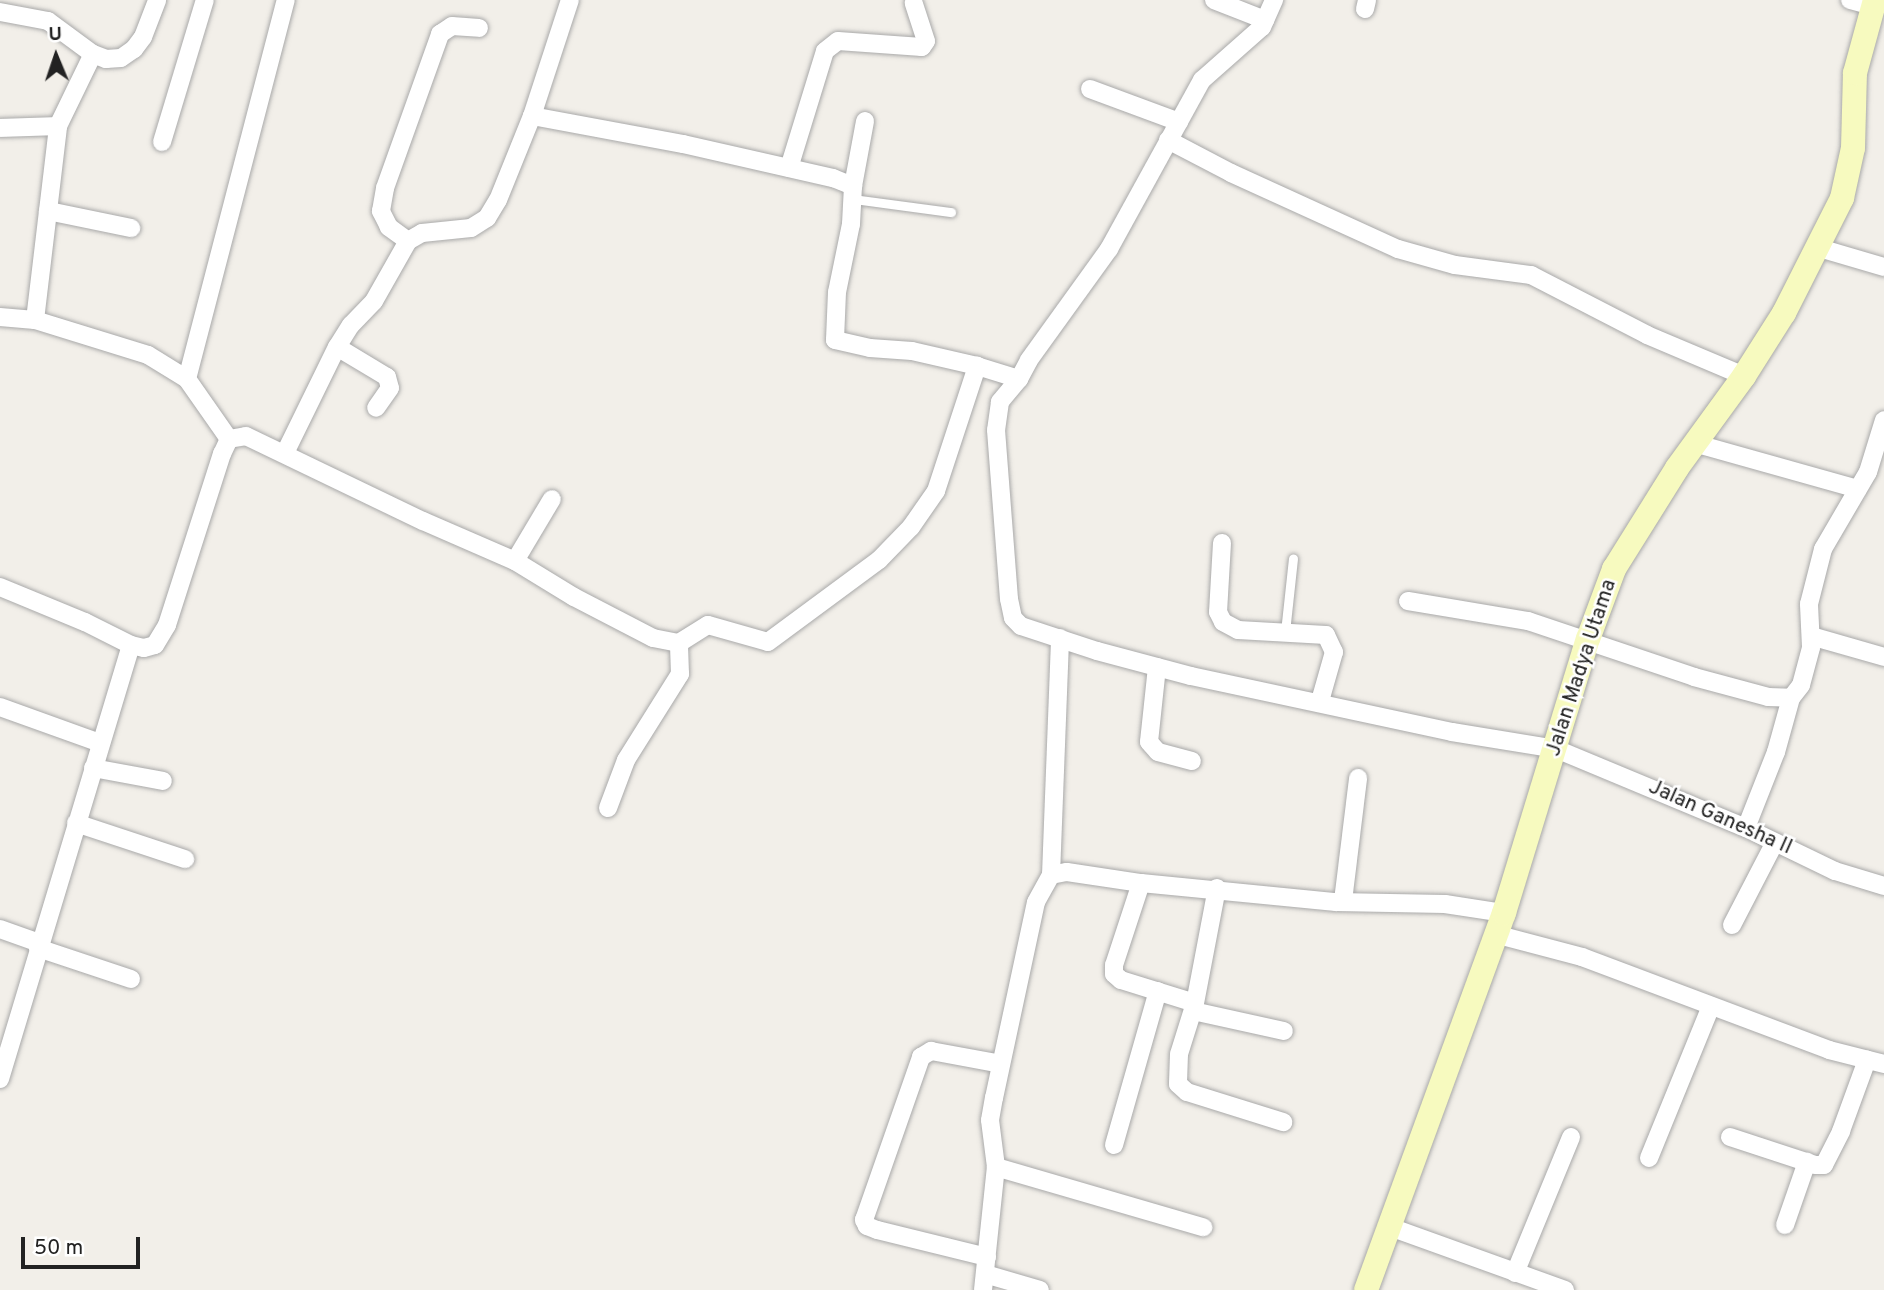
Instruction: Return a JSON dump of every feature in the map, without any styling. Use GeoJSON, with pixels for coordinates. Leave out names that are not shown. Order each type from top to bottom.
{"type":"FeatureCollection","features":[{"type":"Feature","properties":{"kind":"street"},"geometry":{"type":"LineString","coordinates":[[0,12],[48,21],[93,54],[106,59],[121,58],[134,50],[143,37],[157,0]]}},
{"type":"Feature","properties":{"kind":"street"},"geometry":{"type":"LineString","coordinates":[[162,142],[205,0]]}},
{"type":"Feature","properties":{"kind":"street"},"geometry":{"type":"LineString","coordinates":[[187,379],[286,0]]}},
{"type":"Feature","properties":{"kind":"street"},"geometry":{"type":"LineString","coordinates":[[285,453],[337,347],[351,325],[381,290],[408,240],[422,233],[471,228],[483,222],[498,200],[532,116],[570,0]]}},
{"type":"Feature","properties":{"kind":"street"},"geometry":{"type":"LineString","coordinates":[[1214,0],[1265,20]]}},
{"type":"Feature","properties":{"kind":"street"},"geometry":{"type":"LineString","coordinates":[[864,121],[851,224],[837,292],[835,340],[870,348],[912,351],[1016,377],[1110,249],[1168,140],[1211,69],[1254,35],[1265,20],[1274,0]]}},
{"type":"Feature","properties":{"kind":"street"},"geometry":{"type":"LineString","coordinates":[[789,168],[825,51],[838,41],[849,40],[922,47],[926,41],[914,2]]}},
{"type":"Feature","properties":{"kind":"street","name":"Jalan Madya Utama"},"geometry":{"type":"LineString","coordinates":[[1366,1290],[1500,923],[1588,639],[1614,569],[1630,539],[1694,443],[1744,376],[1784,313],[1842,198],[1850,168],[1852,92],[1866,2]]}},
{"type":"Feature","properties":{"kind":"street"},"geometry":{"type":"LineString","coordinates":[[408,240],[389,227],[381,211],[385,188],[440,34],[452,26],[479,28]]}},
{"type":"Feature","properties":{"kind":"street"},"geometry":{"type":"LineString","coordinates":[[35,320],[58,126],[93,54]]}},
{"type":"Feature","properties":{"kind":"street"},"geometry":{"type":"LineString","coordinates":[[1090,89],[1179,122]]}},
{"type":"Feature","properties":{"kind":"street"},"geometry":{"type":"LineString","coordinates":[[532,116],[833,178],[853,193]]}},
{"type":"Feature","properties":{"kind":"street"},"geometry":{"type":"LineString","coordinates":[[0,128],[58,126]]}},
{"type":"Feature","properties":{"kind":"street"},"geometry":{"type":"LineString","coordinates":[[1168,140],[1231,173],[1398,248],[1455,265],[1531,275],[1647,335],[1744,376]]}},
{"type":"Feature","properties":{"kind":"street"},"geometry":{"type":"LineString","coordinates":[[48,211],[131,228]]}},
{"type":"Feature","properties":{"kind":"street"},"geometry":{"type":"LineString","coordinates":[[1819,247],[1884,267]]}},
{"type":"Feature","properties":{"kind":"street"},"geometry":{"type":"LineString","coordinates":[[0,317],[35,320],[148,355],[187,379],[229,439]]}},
{"type":"Feature","properties":{"kind":"street"},"geometry":{"type":"LineString","coordinates":[[337,347],[387,377],[390,388],[376,408]]}},
{"type":"Feature","properties":{"kind":"street"},"geometry":{"type":"LineString","coordinates":[[229,439],[254,438],[423,521],[515,561],[574,597],[653,638],[679,643],[708,625],[761,642],[773,640],[832,591],[878,560],[911,527],[936,491],[985,368]]}},
{"type":"Feature","properties":{"kind":"street","name":"Jalan Ganesha II"},"geometry":{"type":"LineString","coordinates":[[1016,377],[1000,402],[996,429],[1009,599],[1016,622],[1157,667],[1452,732],[1556,749],[1746,828],[1835,871],[1884,886]]}},
{"type":"Feature","properties":{"kind":"street"},"geometry":{"type":"LineString","coordinates":[[1746,828],[1776,752],[1791,698],[1801,685],[1811,636],[1811,585],[1823,549],[1867,472],[1884,420]]}},
{"type":"Feature","properties":{"kind":"street"},"geometry":{"type":"LineString","coordinates":[[0,587],[85,622],[131,645],[150,647],[160,639],[229,439]]}},
{"type":"Feature","properties":{"kind":"street"},"geometry":{"type":"LineString","coordinates":[[1694,443],[1858,489]]}},
{"type":"Feature","properties":{"kind":"street"},"geometry":{"type":"LineString","coordinates":[[515,561],[552,499]]}},
{"type":"Feature","properties":{"kind":"street"},"geometry":{"type":"LineString","coordinates":[[1222,543],[1218,612],[1223,622],[1238,630],[1318,632],[1332,643],[1334,652],[1320,701]]}},
{"type":"Feature","properties":{"kind":"street"},"geometry":{"type":"LineString","coordinates":[[1408,601],[1517,619],[1588,639],[1716,683],[1768,697],[1791,698]]}},
{"type":"Feature","properties":{"kind":"street"},"geometry":{"type":"LineString","coordinates":[[1811,636],[1884,657]]}},
{"type":"Feature","properties":{"kind":"street"},"geometry":{"type":"LineString","coordinates":[[985,1274],[996,1167],[990,1120],[1036,902],[1051,875],[1060,638]]}},
{"type":"Feature","properties":{"kind":"street"},"geometry":{"type":"LineString","coordinates":[[608,808],[626,760],[680,674],[679,643]]}},
{"type":"Feature","properties":{"kind":"street"},"geometry":{"type":"LineString","coordinates":[[0,1079],[131,645]]}},
{"type":"Feature","properties":{"kind":"street"},"geometry":{"type":"LineString","coordinates":[[1157,667],[1149,741],[1158,752],[1192,761]]}},
{"type":"Feature","properties":{"kind":"street"},"geometry":{"type":"LineString","coordinates":[[0,707],[100,743]]}},
{"type":"Feature","properties":{"kind":"street"},"geometry":{"type":"LineString","coordinates":[[93,768],[163,781]]}},
{"type":"Feature","properties":{"kind":"street"},"geometry":{"type":"LineString","coordinates":[[1343,901],[1358,778]]}},
{"type":"Feature","properties":{"kind":"street"},"geometry":{"type":"LineString","coordinates":[[76,823],[185,859]]}},
{"type":"Feature","properties":{"kind":"street"},"geometry":{"type":"LineString","coordinates":[[1732,925],[1775,842]]}},
{"type":"Feature","properties":{"kind":"street"},"geometry":{"type":"LineString","coordinates":[[1051,875],[1067,872],[1141,883],[1343,901],[1445,904],[1829,1050],[1875,1062],[1826,1162],[1821,1166],[1730,1137]]}},
{"type":"Feature","properties":{"kind":"street"},"geometry":{"type":"LineString","coordinates":[[1141,883],[1114,965],[1114,974],[1121,980],[1194,1007],[1284,1031]]}},
{"type":"Feature","properties":{"kind":"street"},"geometry":{"type":"LineString","coordinates":[[1217,888],[1194,1007],[1179,1054],[1178,1084],[1188,1092],[1283,1122]]}},
{"type":"Feature","properties":{"kind":"street"},"geometry":{"type":"LineString","coordinates":[[0,929],[38,946],[131,979]]}},
{"type":"Feature","properties":{"kind":"street"},"geometry":{"type":"LineString","coordinates":[[1114,1145],[1158,992]]}},
{"type":"Feature","properties":{"kind":"street"},"geometry":{"type":"LineString","coordinates":[[1649,1158],[1711,1006]]}},
{"type":"Feature","properties":{"kind":"street"},"geometry":{"type":"LineString","coordinates":[[1001,1064],[931,1051],[921,1057],[864,1220],[867,1226],[985,1274],[1040,1290]]}},
{"type":"Feature","properties":{"kind":"street"},"geometry":{"type":"LineString","coordinates":[[1515,1273],[1571,1138]]}},
{"type":"Feature","properties":{"kind":"street"},"geometry":{"type":"LineString","coordinates":[[1785,1225],[1807,1162]]}},
{"type":"Feature","properties":{"kind":"street"},"geometry":{"type":"LineString","coordinates":[[996,1167],[1203,1227]]}},
{"type":"Feature","properties":{"kind":"street"},"geometry":{"type":"LineString","coordinates":[[1390,1227],[1455,1248],[1565,1290]]}},
{"type":"Feature","properties":{"kind":"lane"},"geometry":{"type":"LineString","coordinates":[[853,193],[951,212]]}},
{"type":"Feature","properties":{"kind":"lane"},"geometry":{"type":"LineString","coordinates":[[1286,632],[1293,558]]}}]}
